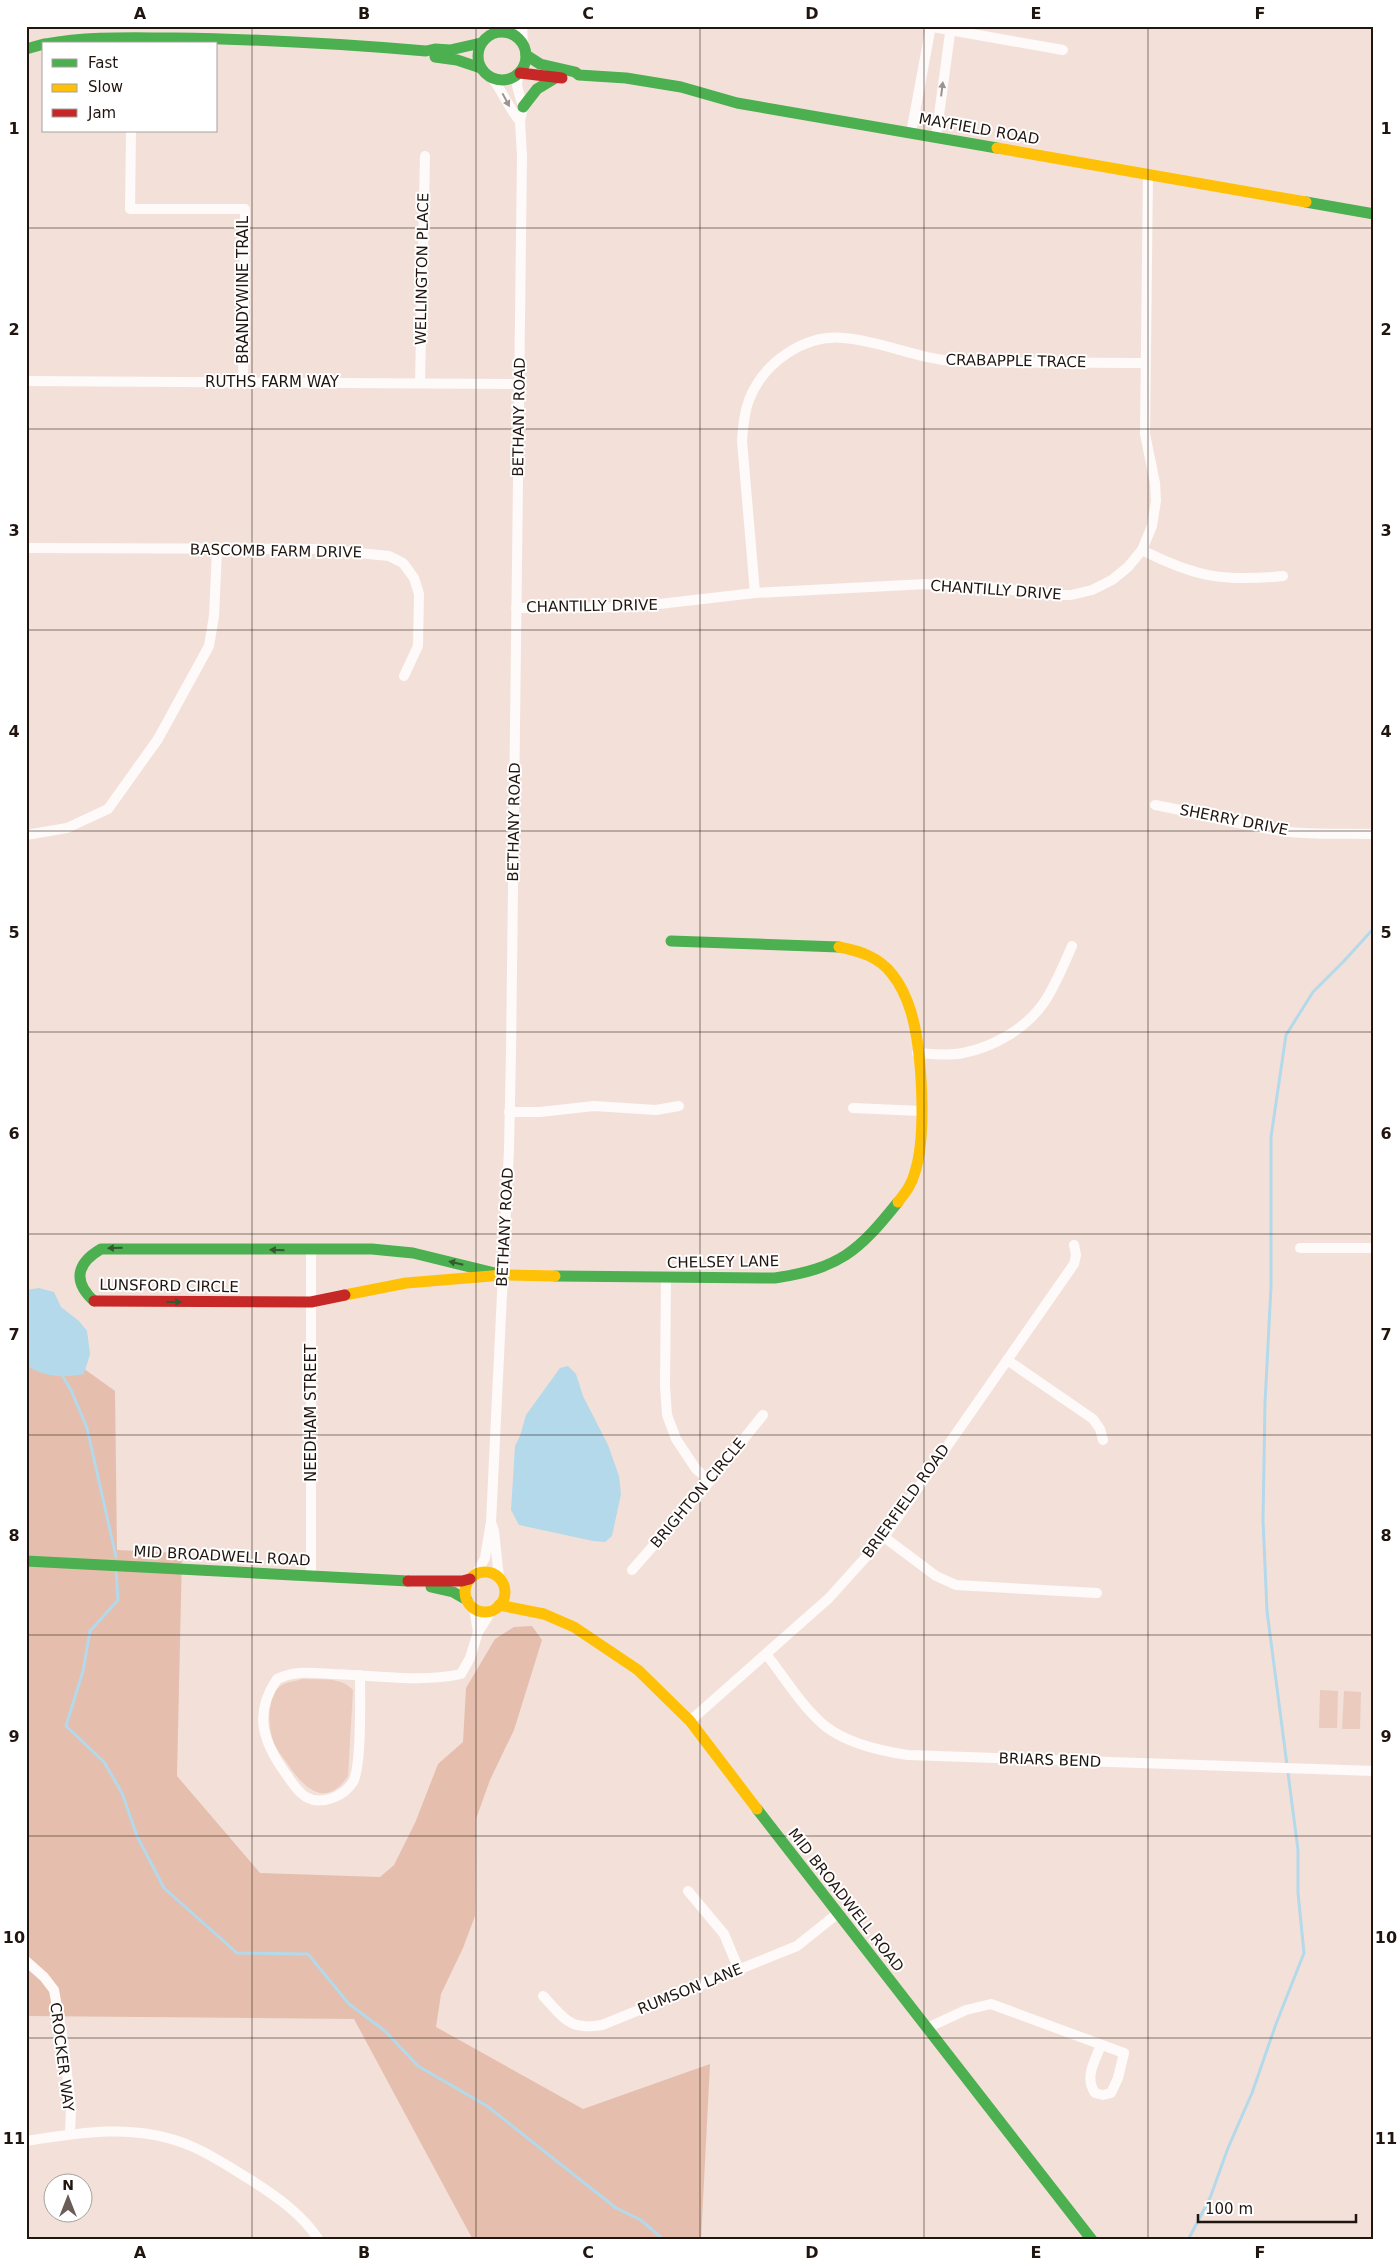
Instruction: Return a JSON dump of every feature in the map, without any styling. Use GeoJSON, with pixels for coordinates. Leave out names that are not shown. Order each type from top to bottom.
{"type":"FeatureCollection","features":[{"type":"Feature","properties":{"kind":"street"},"geometry":{"type":"LineString","coordinates":[[62,42],[95,38],[240,38],[322,42],[426,52],[434,56],[457,60],[481,68],[492,78],[505,80],[519,74],[525,65],[522,26]]}},
{"type":"Feature","properties":{"kind":"street"},"geometry":{"type":"LineString","coordinates":[[927,26],[950,28],[1063,50]]}},
{"type":"Feature","properties":{"kind":"street"},"geometry":{"type":"LineString","coordinates":[[911,133],[931,27]]}},
{"type":"Feature","properties":{"kind":"street"},"geometry":{"type":"LineString","coordinates":[[936,137],[950,28]]}},
{"type":"Feature","properties":{"kind":"street"},"geometry":{"type":"LineString","coordinates":[[481,68],[477,55],[482,44],[496,30],[512,34],[525,49]]}},
{"type":"Feature","properties":{"kind":"street"},"geometry":{"type":"LineString","coordinates":[[426,52],[435,49],[450,50],[482,44]]}},
{"type":"Feature","properties":{"kind":"street"},"geometry":{"type":"LineString","coordinates":[[26,49],[42,45]]}},
{"type":"Feature","properties":{"kind":"street","name":"MAYFIELD ROAD"},"geometry":{"type":"LineString","coordinates":[[525,49],[540,64],[574,72],[579,75],[626,78],[680,87],[737,103],[1374,214]]}},
{"type":"Feature","properties":{"kind":"street","name":"MAYFIELD ROAD"},"geometry":{"type":"LineString","coordinates":[[519,74],[557,78],[575,78],[579,75]]}},
{"type":"Feature","properties":{"kind":"street","name":"BETHANY ROAD"},"geometry":{"type":"LineString","coordinates":[[474,1576],[485,1558],[491,1522],[509,1112],[522,166],[520,121],[523,107],[517,86],[519,74]]}},
{"type":"Feature","properties":{"kind":"street","name":"BETHANY ROAD"},"geometry":{"type":"LineString","coordinates":[[492,78],[508,102],[512,112],[520,121]]}},
{"type":"Feature","properties":{"kind":"street"},"geometry":{"type":"LineString","coordinates":[[523,107],[529,95],[538,86],[557,78]]}},
{"type":"Feature","properties":{"kind":"street","name":"BRANDYWINE TRAIL"},"geometry":{"type":"LineString","coordinates":[[131,132],[130,209],[245,209],[243,382]]}},
{"type":"Feature","properties":{"kind":"street","name":"WELLINGTON PLACE"},"geometry":{"type":"LineString","coordinates":[[420,382],[425,156]]}},
{"type":"Feature","properties":{"kind":"street","name":"CHANTILLY DRIVE"},"geometry":{"type":"LineString","coordinates":[[516,608],[632,608],[755,593],[926,584],[987,587],[1053,595],[1071,595],[1092,590],[1112,580],[1128,567],[1142,550],[1152,526],[1156,501],[1155,483],[1145,434],[1148,174]]}},
{"type":"Feature","properties":{"kind":"street","name":"CRABAPPLE TRACE"},"geometry":{"type":"LineString","coordinates":[[755,593],[742,441],[743,421],[749,400],[759,380],[773,364],[790,350],[815,340],[842,337],[862,340],[918,356],[954,361],[1145,363]]}},
{"type":"Feature","properties":{"kind":"street","name":"RUTHS FARM WAY"},"geometry":{"type":"LineString","coordinates":[[26,381],[518,384]]}},
{"type":"Feature","properties":{"kind":"street","name":"BASCOMB FARM DRIVE"},"geometry":{"type":"LineString","coordinates":[[26,548],[319,549],[355,551],[389,556],[403,563],[414,578],[419,594],[418,646],[404,676]]}},
{"type":"Feature","properties":{"kind":"street"},"geometry":{"type":"LineString","coordinates":[[26,836],[67,828],[108,809],[158,739],[209,646],[214,616],[217,550]]}},
{"type":"Feature","properties":{"kind":"street"},"geometry":{"type":"LineString","coordinates":[[1142,550],[1172,565],[1208,576],[1246,580],[1283,576]]}},
{"type":"Feature","properties":{"kind":"street","name":"SHERRY DRIVE"},"geometry":{"type":"LineString","coordinates":[[1155,805],[1290,832],[1374,834]]}},
{"type":"Feature","properties":{"kind":"street","name":"CHELSEY LANE"},"geometry":{"type":"LineString","coordinates":[[503,1275],[759,1279],[790,1276],[826,1267],[853,1253],[876,1231],[911,1184],[918,1163],[921,1112],[913,1019],[904,994],[884,966],[870,956],[831,946],[671,941]]}},
{"type":"Feature","properties":{"kind":"street"},"geometry":{"type":"LineString","coordinates":[[917,1053],[962,1053],[991,1045],[1004,1038],[1029,1018],[1045,1001],[1072,946]]}},
{"type":"Feature","properties":{"kind":"street"},"geometry":{"type":"LineString","coordinates":[[509,1112],[540,1112],[594,1106],[656,1110],[679,1106]]}},
{"type":"Feature","properties":{"kind":"street"},"geometry":{"type":"LineString","coordinates":[[853,1108],[921,1112]]}},
{"type":"Feature","properties":{"kind":"street","name":"BRIERFIELD ROAD"},"geometry":{"type":"LineString","coordinates":[[690,1721],[829,1598],[884,1537],[1074,1264],[1076,1254],[1074,1245]]}},
{"type":"Feature","properties":{"kind":"street"},"geometry":{"type":"LineString","coordinates":[[1300,1248],[1374,1248]]}},
{"type":"Feature","properties":{"kind":"street","name":"LUNSFORD CIRCLE"},"geometry":{"type":"LineString","coordinates":[[101,1249],[372,1249],[413,1253],[503,1275],[406,1284],[311,1302],[95,1302],[84,1294],[80,1281],[80,1268],[91,1253],[101,1249]]}},
{"type":"Feature","properties":{"kind":"street","name":"NEEDHAM STREET"},"geometry":{"type":"LineString","coordinates":[[311,1250],[311,1576]]}},
{"type":"Feature","properties":{"kind":"street"},"geometry":{"type":"LineString","coordinates":[[666,1278],[665,1386],[667,1415],[676,1439],[696,1469],[710,1481]]}},
{"type":"Feature","properties":{"kind":"street"},"geometry":{"type":"LineString","coordinates":[[1007,1360],[1093,1419],[1100,1429],[1103,1440]]}},
{"type":"Feature","properties":{"kind":"street","name":"BRIGHTON CIRCLE"},"geometry":{"type":"LineString","coordinates":[[632,1570],[710,1481],[763,1415]]}},
{"type":"Feature","properties":{"kind":"street","name":"BETHANY ROAD"},"geometry":{"type":"LineString","coordinates":[[491,1522],[502,1583]]}},
{"type":"Feature","properties":{"kind":"street"},"geometry":{"type":"LineString","coordinates":[[884,1537],[936,1576],[956,1585],[1097,1593]]}},
{"type":"Feature","properties":{"kind":"street","name":"MID BROADWELL ROAD"},"geometry":{"type":"LineString","coordinates":[[26,1561],[416,1581],[462,1581],[474,1576]]}},
{"type":"Feature","properties":{"kind":"street"},"geometry":{"type":"LineString","coordinates":[[360,1675],[358,1760],[353,1781],[345,1791],[327,1800],[316,1800],[306,1797],[297,1789],[272,1755],[266,1742],[263,1723],[268,1694],[277,1679],[296,1672],[360,1675],[442,1679],[461,1674],[470,1658],[478,1632],[504,1599],[502,1583],[490,1572],[474,1576],[465,1588],[478,1632]]}},
{"type":"Feature","properties":{"kind":"street","name":"MID BROADWELL ROAD"},"geometry":{"type":"LineString","coordinates":[[416,1581],[454,1592],[471,1604]]}},
{"type":"Feature","properties":{"kind":"street","name":"MID BROADWELL ROAD"},"geometry":{"type":"LineString","coordinates":[[502,1583],[544,1614],[574,1627],[638,1670],[690,1721],[837,1914],[1092,2240]]}},
{"type":"Feature","properties":{"kind":"street"},"geometry":{"type":"LineString","coordinates":[[471,1604],[483,1611],[496,1608]]}},
{"type":"Feature","properties":{"kind":"street","name":"MID BROADWELL ROAD"},"geometry":{"type":"LineString","coordinates":[[496,1608],[544,1614]]}},
{"type":"Feature","properties":{"kind":"street","name":"BRIARS BEND"},"geometry":{"type":"LineString","coordinates":[[766,1654],[810,1712],[826,1727],[855,1742],[884,1752],[908,1755],[1374,1771]]}},
{"type":"Feature","properties":{"kind":"street"},"geometry":{"type":"LineString","coordinates":[[688,1891],[724,1934],[739,1970]]}},
{"type":"Feature","properties":{"kind":"street","name":"RUMSON LANE"},"geometry":{"type":"LineString","coordinates":[[543,1996],[570,2024],[586,2028],[602,2025],[797,1946],[837,1914]]}},
{"type":"Feature","properties":{"kind":"street","name":"CROCKER WAY"},"geometry":{"type":"LineString","coordinates":[[26,1961],[54,1990],[70,2108],[70,2134]]}},
{"type":"Feature","properties":{"kind":"street"},"geometry":{"type":"LineString","coordinates":[[927,2028],[966,2010],[991,2004],[1124,2053],[1118,2078],[1111,2092],[1103,2095],[1095,2093],[1090,2085],[1089,2076],[1102,2045]]}},
{"type":"Feature","properties":{"kind":"street"},"geometry":{"type":"LineString","coordinates":[[26,2141],[102,2130],[131,2131],[163,2136],[216,2158],[272,2193],[297,2214],[319,2240]]}},
{"type":"Feature","properties":{"kind":"shaded area"},"geometry":{"type":"Polygon","coordinates":[[[26,1327],[115,1391],[117,1550],[182,1553],[177,1776],[260,1873],[380,1877],[394,1865],[415,1823],[438,1764],[463,1742],[466,1688],[495,1639],[514,1627],[532,1626],[542,1640],[514,1730],[490,1780],[476,1819],[475,1916],[463,1948],[441,1994],[436,2027],[583,2109],[710,2064],[701,2240],[473,2240],[354,2019],[26,2016],[26,1327]]]}},
{"type":"Feature","properties":{"kind":"shaded area"},"geometry":{"type":"Polygon","coordinates":[[[303,1679],[336,1681],[343,1683],[353,1690],[348,1776],[331,1792],[323,1793],[307,1787],[293,1772],[277,1749],[271,1734],[270,1706],[274,1693],[283,1684],[303,1679]]]}},
{"type":"Feature","properties":{"kind":"shaded area"},"geometry":{"type":"Polygon","coordinates":[[[1320,1690],[1338,1691],[1337,1728],[1319,1728],[1320,1690]]]}},
{"type":"Feature","properties":{"kind":"shaded area"},"geometry":{"type":"Polygon","coordinates":[[[1344,1691],[1361,1692],[1360,1729],[1342,1729],[1344,1691]]]}},
{"type":"Feature","properties":{"kind":"water"},"geometry":{"type":"Polygon","coordinates":[[[39,1288],[54,1292],[61,1307],[79,1321],[87,1331],[90,1354],[84,1374],[54,1376],[39,1372],[26,1365],[26,1290],[39,1288]]]}},
{"type":"Feature","properties":{"kind":"water"},"geometry":{"type":"Polygon","coordinates":[[[568,1366],[576,1374],[583,1396],[608,1445],[619,1476],[621,1494],[612,1536],[605,1542],[519,1525],[511,1510],[515,1446],[526,1415],[560,1368],[568,1366]]]}},
{"type":"Feature","properties":{"kind":"waterway"},"geometry":{"type":"LineString","coordinates":[[1188,2240],[1210,2198],[1228,2148],[1252,2093],[1276,2024],[1304,1953],[1298,1893],[1298,1850],[1267,1611],[1263,1520],[1265,1403],[1271,1287],[1271,1137],[1286,1035],[1313,992],[1374,928]]}},
{"type":"Feature","properties":{"kind":"waterway"},"geometry":{"type":"LineString","coordinates":[[60,1372],[71,1390],[87,1428],[116,1557]]}},
{"type":"Feature","properties":{"kind":"waterway"},"geometry":{"type":"LineString","coordinates":[[116,1570],[118,1600],[90,1631],[83,1671],[66,1726],[104,1762],[122,1793],[137,1836],[164,1888],[237,1953],[308,1954],[349,2004],[385,2031],[418,2066],[487,2106],[616,2208],[641,2220],[664,2240]]}},
{"type":"Feature","properties":{"kind":"traffic: fast"},"geometry":{"type":"LineString","coordinates":[[497,32],[507,32],[516,36],[522,42],[526,56],[522,70],[516,76],[507,80],[497,80],[488,76],[482,70],[478,61],[478,51],[482,42],[488,36],[497,32]]}},
{"type":"Feature","properties":{"kind":"traffic: fast"},"geometry":{"type":"LineString","coordinates":[[57,42],[110,38],[175,38],[300,42],[426,51],[435,49],[450,50],[481,43]]}},
{"type":"Feature","properties":{"kind":"traffic: fast"},"geometry":{"type":"LineString","coordinates":[[26,49],[42,45]]}},
{"type":"Feature","properties":{"kind":"traffic: fast"},"geometry":{"type":"LineString","coordinates":[[526,55],[540,64],[575,72],[579,75],[626,78],[681,87],[737,103],[997,148]]}},
{"type":"Feature","properties":{"kind":"traffic: fast"},"geometry":{"type":"LineString","coordinates":[[435,57],[457,60],[481,68]]}},
{"type":"Feature","properties":{"kind":"traffic: fast"},"geometry":{"type":"LineString","coordinates":[[523,107],[537,89],[557,77]]}},
{"type":"Feature","properties":{"kind":"traffic: fast"},"geometry":{"type":"LineString","coordinates":[[1306,202],[1374,214]]}},
{"type":"Feature","properties":{"kind":"traffic: fast"},"geometry":{"type":"LineString","coordinates":[[671,941],[839,947]]}},
{"type":"Feature","properties":{"kind":"traffic: fast"},"geometry":{"type":"LineString","coordinates":[[555,1276],[775,1278],[797,1274],[832,1263],[846,1255],[871,1234],[898,1202]]}},
{"type":"Feature","properties":{"kind":"traffic: fast"},"geometry":{"type":"LineString","coordinates":[[94,1301],[82,1286],[80,1273],[82,1266],[87,1260],[101,1249],[372,1249],[413,1253],[503,1275]]}},
{"type":"Feature","properties":{"kind":"traffic: fast"},"geometry":{"type":"LineString","coordinates":[[26,1561],[408,1581]]}},
{"type":"Feature","properties":{"kind":"traffic: fast"},"geometry":{"type":"LineString","coordinates":[[431,1587],[453,1592],[467,1600]]}},
{"type":"Feature","properties":{"kind":"traffic: fast"},"geometry":{"type":"LineString","coordinates":[[757,1809],[1092,2240]]}},
{"type":"Feature","properties":{"kind":"traffic: slow"},"geometry":{"type":"LineString","coordinates":[[997,148],[1306,202]]}},
{"type":"Feature","properties":{"kind":"traffic: slow"},"geometry":{"type":"LineString","coordinates":[[839,947],[869,956],[887,968],[895,978],[908,1002],[915,1028],[922,1092],[921,1137],[914,1176],[898,1202]]}},
{"type":"Feature","properties":{"kind":"traffic: slow"},"geometry":{"type":"LineString","coordinates":[[345,1295],[406,1283],[503,1275],[555,1276]]}},
{"type":"Feature","properties":{"kind":"traffic: slow"},"geometry":{"type":"LineString","coordinates":[[485,1572],[499,1578],[505,1592],[499,1606],[485,1612],[471,1606],[465,1592],[471,1578],[485,1572]]}},
{"type":"Feature","properties":{"kind":"traffic: slow"},"geometry":{"type":"LineString","coordinates":[[499,1605],[544,1614],[574,1627],[638,1670],[690,1721],[757,1809]]}},
{"type":"Feature","properties":{"kind":"traffic: jam"},"geometry":{"type":"LineString","coordinates":[[520,73],[562,78]]}},
{"type":"Feature","properties":{"kind":"traffic: jam"},"geometry":{"type":"LineString","coordinates":[[94,1301],[311,1302],[345,1295]]}},
{"type":"Feature","properties":{"kind":"traffic: jam"},"geometry":{"type":"LineString","coordinates":[[408,1581],[462,1581],[470,1579]]}}]}
